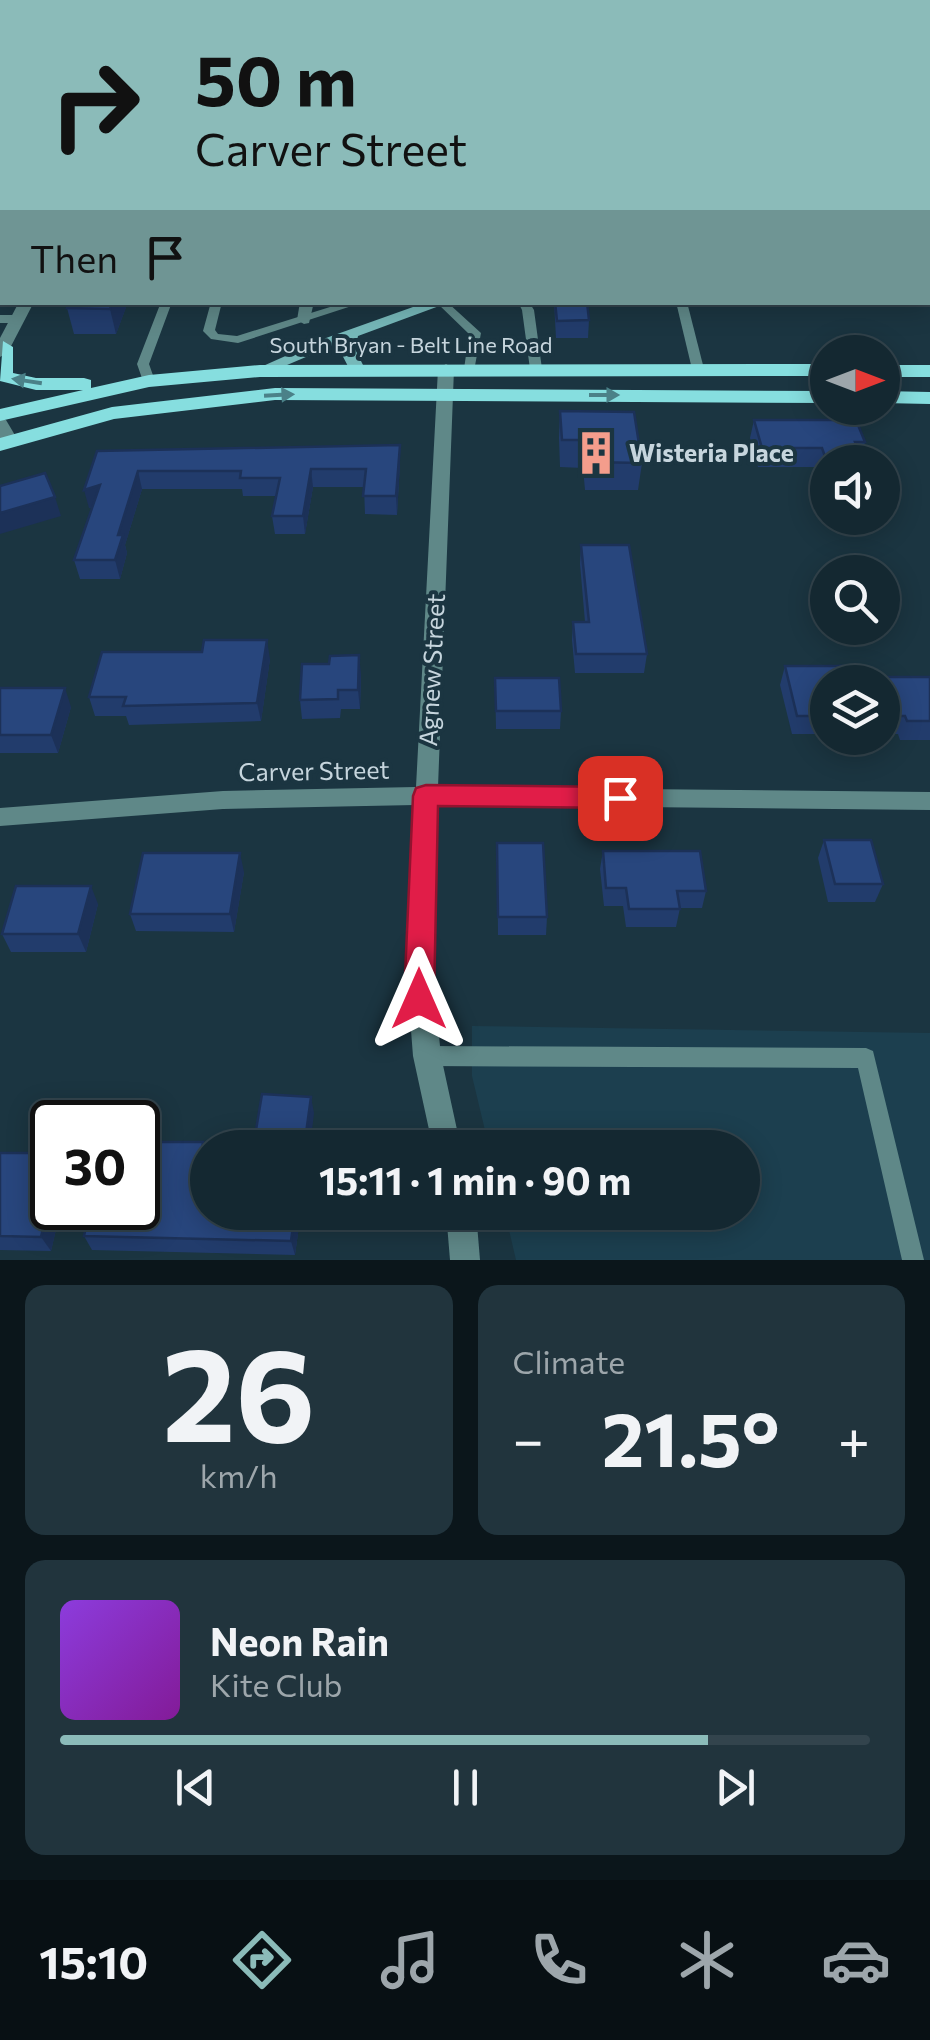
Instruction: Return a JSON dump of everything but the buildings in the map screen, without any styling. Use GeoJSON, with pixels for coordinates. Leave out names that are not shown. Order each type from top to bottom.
{"type":"FeatureCollection","features":[{"type":"Feature","properties":{"kind":"main road"},"geometry":{"type":"LineString","coordinates":[[112,413],[142,402],[246,384],[260,370],[436,305]]}},
{"type":"Feature","properties":{"kind":"main road"},"geometry":{"type":"LineString","coordinates":[[352,333],[347,349],[357,369]]}},
{"type":"Feature","properties":{"kind":"main road"},"geometry":{"type":"LineString","coordinates":[[1,349],[2,371],[18,382],[150,382]]}},
{"type":"Feature","properties":{"kind":"main road"},"geometry":{"type":"LineString","coordinates":[[698,369],[704,396]]}},
{"type":"Feature","properties":{"kind":"main road","name":"South Bryan - Belt Line Road"},"geometry":{"type":"LineString","coordinates":[[0,415],[150,382],[260,370],[810,370]]}},
{"type":"Feature","properties":{"kind":"main road"},"geometry":{"type":"LineString","coordinates":[[900,371],[930,371]]}},
{"type":"Feature","properties":{"kind":"main road","name":"South Bryan - Belt Line Road"},"geometry":{"type":"LineString","coordinates":[[4,437],[112,413],[275,394],[810,397]]}},
{"type":"Feature","properties":{"kind":"main road"},"geometry":{"type":"LineString","coordinates":[[900,398],[930,398]]}},
{"type":"Feature","properties":{"kind":"street"},"geometry":{"type":"LineString","coordinates":[[1,349],[25,305]]}},
{"type":"Feature","properties":{"kind":"street"},"geometry":{"type":"LineString","coordinates":[[304,320],[306,305]]}},
{"type":"Feature","properties":{"kind":"street"},"geometry":{"type":"LineString","coordinates":[[0,319],[18,319]]}},
{"type":"Feature","properties":{"kind":"street","name":"Agnew Street"},"geometry":{"type":"LineString","coordinates":[[442,1130],[426,1056],[419,982],[445,394],[458,369]]}},
{"type":"Feature","properties":{"kind":"street","name":"Carver Street"},"geometry":{"type":"LineString","coordinates":[[0,817],[223,800],[426,796],[930,800]]}},
{"type":"Feature","properties":{"kind":"street"},"geometry":{"type":"LineString","coordinates":[[462,1230],[465,1260]]}},
{"type":"Feature","properties":{"kind":"lane"},"geometry":{"type":"LineString","coordinates":[[150,382],[143,364],[165,305]]}},
{"type":"Feature","properties":{"kind":"lane"},"geometry":{"type":"LineString","coordinates":[[216,305],[209,331],[215,338],[238,340],[350,305]]}},
{"type":"Feature","properties":{"kind":"lane"},"geometry":{"type":"LineString","coordinates":[[444,305],[474,333],[458,369]]}},
{"type":"Feature","properties":{"kind":"lane"},"geometry":{"type":"LineString","coordinates":[[525,305],[536,369]]}},
{"type":"Feature","properties":{"kind":"lane"},"geometry":{"type":"LineString","coordinates":[[681,305],[698,369]]}},
{"type":"Feature","properties":{"kind":"lane"},"geometry":{"type":"LineString","coordinates":[[426,1056],[866,1058],[913,1260]]}},
{"type":"Feature","properties":{"kind":"shaded area"},"geometry":{"type":"Polygon","coordinates":[[[472,1026],[930,1033],[930,1260],[516,1260],[509,1230],[760,1230],[760,1130],[485,1130],[472,1076],[472,1026]]]}},
{"type":"Feature","properties":{"kind":"place","name":"Wisteria Place"},"geometry":{"type":"Point","coordinates":[596,453]}},
{"type":"Feature","properties":{"kind":"route"},"geometry":{"type":"LineString","coordinates":[[419,999],[426,796],[620,798]]}}]}
